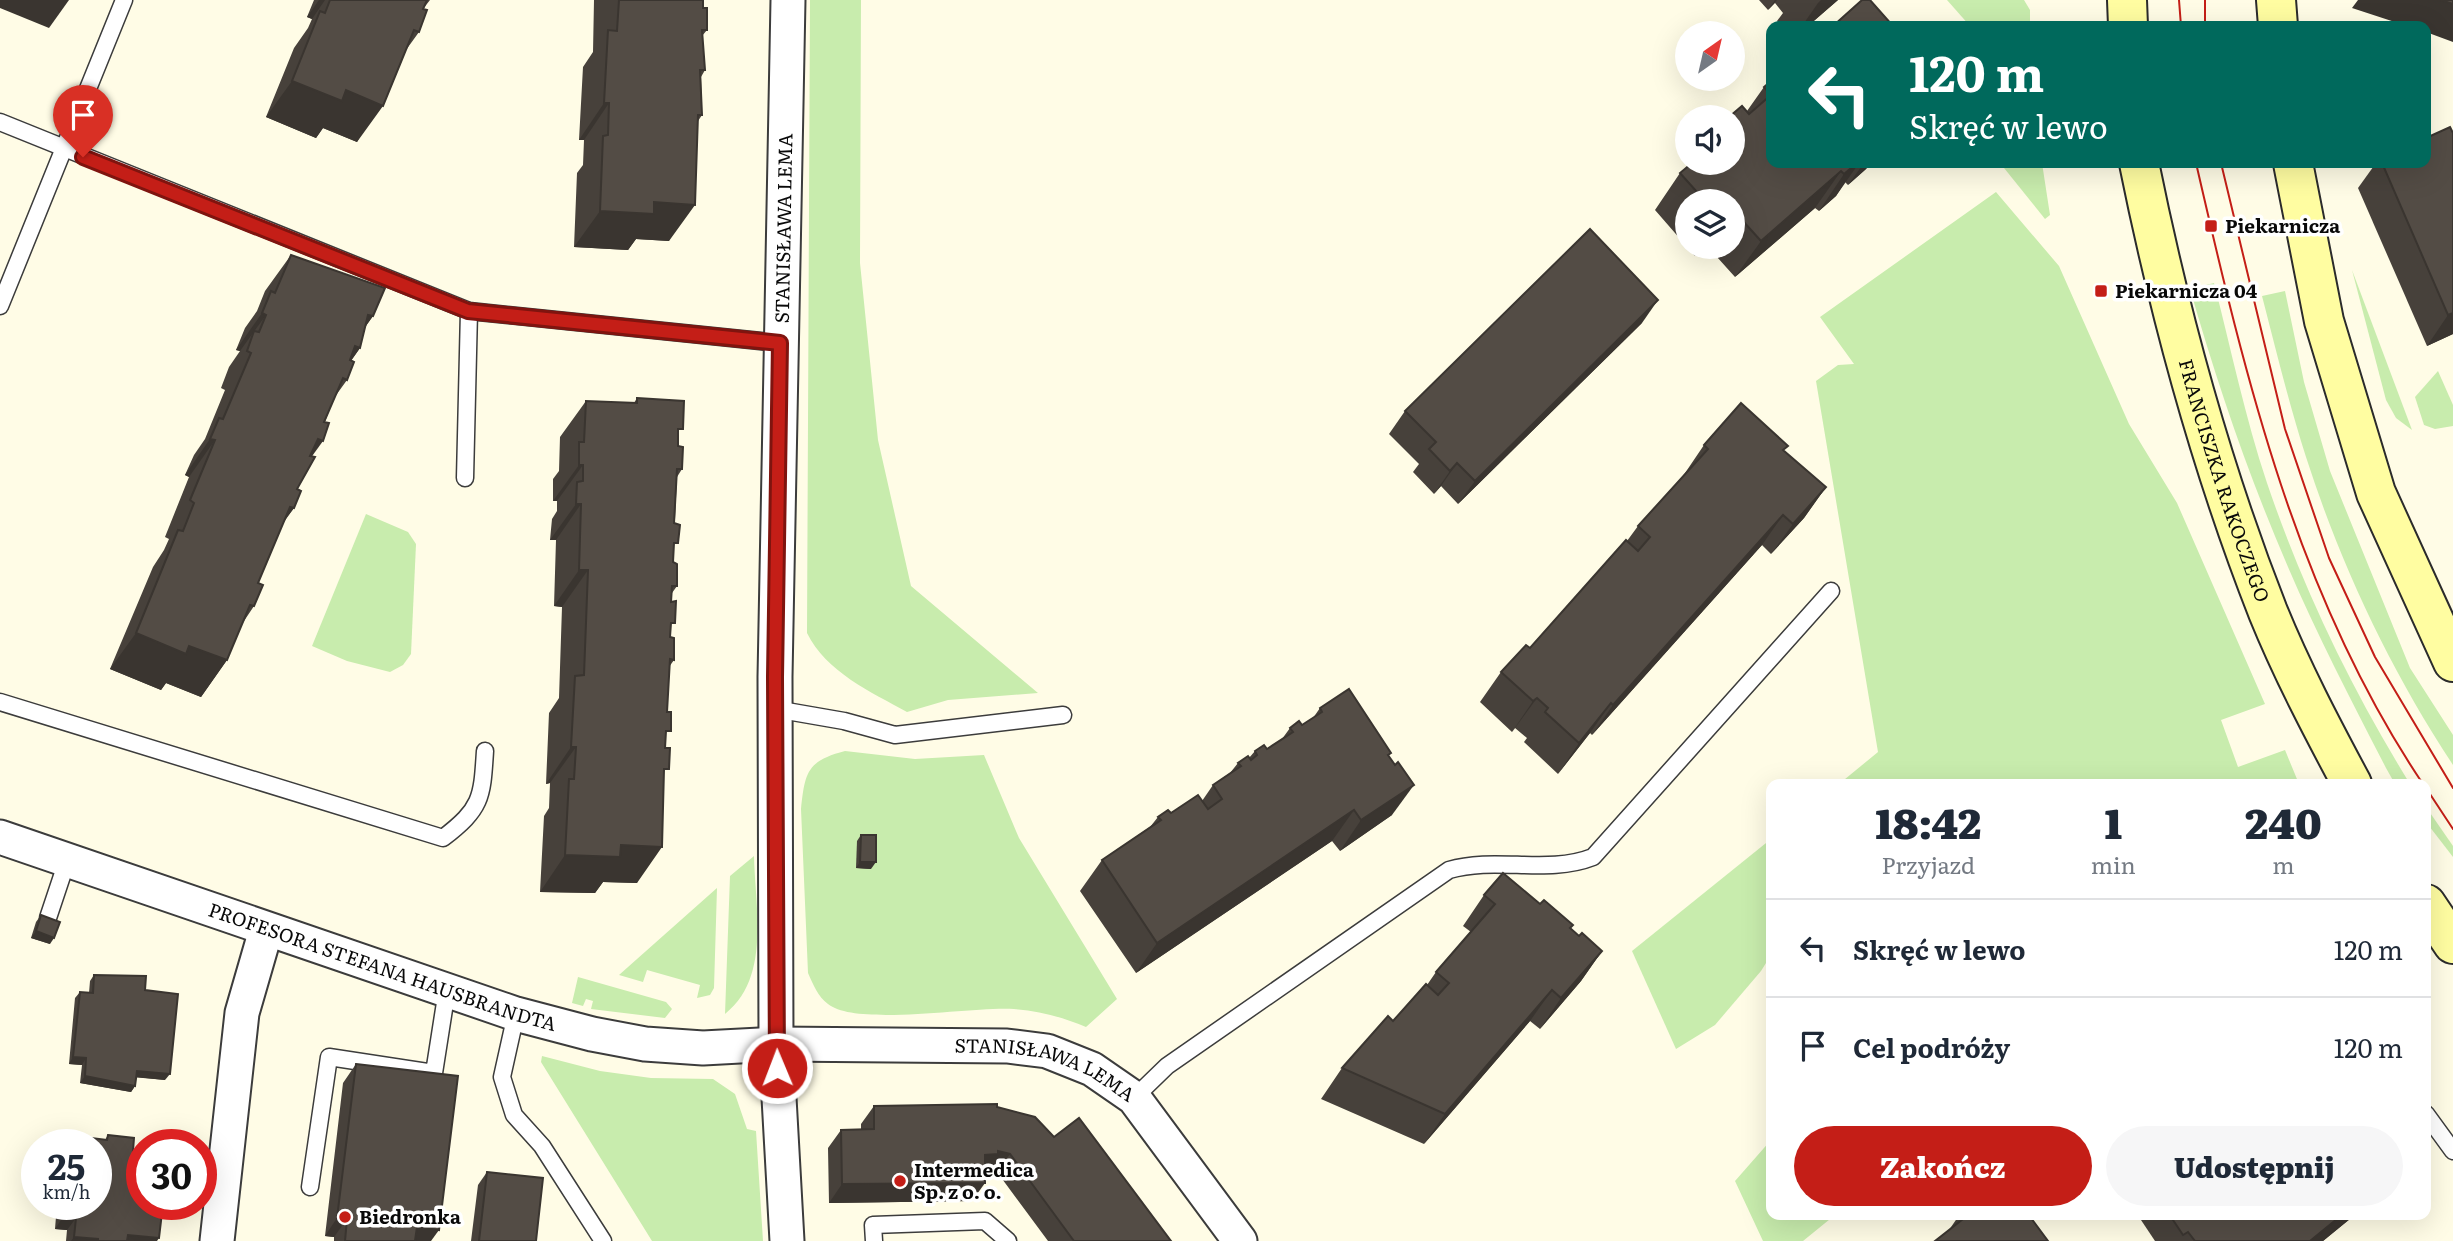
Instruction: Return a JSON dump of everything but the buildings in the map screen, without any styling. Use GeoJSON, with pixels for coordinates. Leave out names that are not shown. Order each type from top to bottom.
{"type":"FeatureCollection","features":[{"type":"Feature","properties":{"kind":"main road"},"geometry":{"type":"LineString","coordinates":[[2127,0],[2128,21]]}},
{"type":"Feature","properties":{"kind":"main road"},"geometry":{"type":"LineString","coordinates":[[2276,0],[2278,21]]}},
{"type":"Feature","properties":{"kind":"main road","name":"FRANCISZKA RAKOCZEGO"},"geometry":{"type":"LineString","coordinates":[[2140,168],[2159,262],[2188,370],[2236,525],[2286,652],[2350,779]]}},
{"type":"Feature","properties":{"kind":"main road"},"geometry":{"type":"LineString","coordinates":[[2294,168],[2324,321],[2376,493],[2453,662]]}},
{"type":"Feature","properties":{"kind":"street","name":"STANISŁAWA LEMA"},"geometry":{"type":"LineString","coordinates":[[787,1241],[776,1044],[775,709],[788,0]]}},
{"type":"Feature","properties":{"kind":"street","name":"PROFESORA STEFANA HAUSBRANDTA"},"geometry":{"type":"LineString","coordinates":[[0,837],[516,1014],[592,1034],[645,1044],[703,1048],[776,1044]]}},
{"type":"Feature","properties":{"kind":"street"},"geometry":{"type":"LineString","coordinates":[[217,1241],[229,1107],[242,1013],[266,930]]}},
{"type":"Feature","properties":{"kind":"street","name":"STANISŁAWA LEMA"},"geometry":{"type":"LineString","coordinates":[[776,1044],[1007,1046],[1047,1051],[1092,1069],[1134,1098],[1241,1241]]}},
{"type":"Feature","properties":{"kind":"lane"},"geometry":{"type":"LineString","coordinates":[[0,306],[124,0]]}},
{"type":"Feature","properties":{"kind":"lane"},"geometry":{"type":"LineString","coordinates":[[0,122],[468,311],[780,343]]}},
{"type":"Feature","properties":{"kind":"lane"},"geometry":{"type":"LineString","coordinates":[[465,478],[468,311]]}},
{"type":"Feature","properties":{"kind":"lane"},"geometry":{"type":"LineString","coordinates":[[1134,1098],[1167,1066],[1449,870],[1469,864],[1573,865],[1593,857],[1831,591]]}},
{"type":"Feature","properties":{"kind":"lane"},"geometry":{"type":"LineString","coordinates":[[0,702],[443,838],[466,820],[482,795],[485,751]]}},
{"type":"Feature","properties":{"kind":"lane"},"geometry":{"type":"LineString","coordinates":[[775,709],[844,721],[895,735],[1063,715]]}},
{"type":"Feature","properties":{"kind":"lane"},"geometry":{"type":"LineString","coordinates":[[48,918],[67,861]]}},
{"type":"Feature","properties":{"kind":"lane"},"geometry":{"type":"LineString","coordinates":[[310,1187],[329,1057],[435,1073],[447,990]]}},
{"type":"Feature","properties":{"kind":"lane"},"geometry":{"type":"LineString","coordinates":[[516,1014],[502,1077],[514,1115],[542,1146],[603,1241]]}},
{"type":"Feature","properties":{"kind":"lane"},"geometry":{"type":"LineString","coordinates":[[2431,1121],[2453,1151]]}},
{"type":"Feature","properties":{"kind":"lane"},"geometry":{"type":"LineString","coordinates":[[874,1241],[873,1225],[985,1220],[1008,1241]]}},
{"type":"Feature","properties":{"kind":"green space"},"geometry":{"type":"Polygon","coordinates":[[[810,0],[861,0],[860,263],[878,440],[911,586],[1038,693],[948,700],[907,712],[837,670],[815,647],[807,633],[810,0]]]}},
{"type":"Feature","properties":{"kind":"green space"},"geometry":{"type":"Polygon","coordinates":[[[1947,0],[2024,0],[2030,10],[2030,21],[1966,21],[1947,0]]]}},
{"type":"Feature","properties":{"kind":"green space"},"geometry":{"type":"Polygon","coordinates":[[[2004,168],[2043,168],[2050,215],[2045,219],[2004,168]]]}},
{"type":"Feature","properties":{"kind":"green space"},"geometry":{"type":"Polygon","coordinates":[[[1996,192],[2059,266],[2129,424],[2177,503],[2265,704],[2221,720],[2238,767],[2285,750],[2297,779],[1845,779],[1878,752],[1816,381],[1838,365],[1854,364],[1820,317],[1996,192]]]}},
{"type":"Feature","properties":{"kind":"green space"},"geometry":{"type":"Polygon","coordinates":[[[2352,270],[2412,430],[2396,418],[2386,400],[2352,270]]]}},
{"type":"Feature","properties":{"kind":"green space"},"geometry":{"type":"Polygon","coordinates":[[[2214,283],[2259,458],[2296,561],[2348,675],[2407,779],[2392,779],[2386,768],[2288,567],[2247,464],[2190,289],[2214,283]]]}},
{"type":"Feature","properties":{"kind":"green space"},"geometry":{"type":"Polygon","coordinates":[[[2285,291],[2304,382],[2330,471],[2410,668],[2453,735],[2453,765],[2408,692],[2369,616],[2320,498],[2294,417],[2262,296],[2285,291]]]}},
{"type":"Feature","properties":{"kind":"green space"},"geometry":{"type":"Polygon","coordinates":[[[2438,371],[2453,405],[2453,426],[2435,429],[2424,425],[2415,397],[2438,371]]]}},
{"type":"Feature","properties":{"kind":"green space"},"geometry":{"type":"Polygon","coordinates":[[[366,514],[408,532],[416,544],[411,654],[403,665],[390,672],[347,661],[312,646],[366,514]]]}},
{"type":"Feature","properties":{"kind":"green space"},"geometry":{"type":"Polygon","coordinates":[[[845,751],[915,759],[984,755],[1019,838],[1117,999],[1086,1027],[1051,1015],[1014,1009],[863,1014],[842,1011],[824,1001],[808,973],[801,809],[804,786],[810,770],[823,759],[845,751]]]}},
{"type":"Feature","properties":{"kind":"green space"},"geometry":{"type":"Polygon","coordinates":[[[2431,814],[2453,846],[2453,857],[2431,828],[2431,814]]]}},
{"type":"Feature","properties":{"kind":"green space"},"geometry":{"type":"Polygon","coordinates":[[[1766,843],[1766,963],[1715,1025],[1676,1049],[1632,951],[1766,843]]]}},
{"type":"Feature","properties":{"kind":"green space"},"geometry":{"type":"Polygon","coordinates":[[[754,856],[757,919],[755,962],[739,999],[725,1014],[730,876],[754,856]]]}},
{"type":"Feature","properties":{"kind":"green space"},"geometry":{"type":"Polygon","coordinates":[[[717,888],[714,988],[710,995],[697,998],[700,985],[647,970],[643,982],[619,975],[717,888]]]}},
{"type":"Feature","properties":{"kind":"green space"},"geometry":{"type":"Polygon","coordinates":[[[578,977],[666,1002],[672,1009],[665,1018],[591,1009],[593,1001],[586,999],[583,1006],[572,1003],[578,977]]]}},
{"type":"Feature","properties":{"kind":"green space"},"geometry":{"type":"Polygon","coordinates":[[[542,1056],[600,1071],[651,1078],[713,1079],[735,1094],[747,1129],[756,1131],[763,1241],[652,1241],[541,1062],[542,1056]]]}},
{"type":"Feature","properties":{"kind":"green space"},"geometry":{"type":"Polygon","coordinates":[[[1766,1146],[1766,1220],[1829,1220],[1803,1241],[1763,1241],[1735,1181],[1766,1146]]]}},
{"type":"Feature","properties":{"kind":"tram line"},"geometry":{"type":"LineString","coordinates":[[2179,0],[2181,21]]}},
{"type":"Feature","properties":{"kind":"tram line"},"geometry":{"type":"LineString","coordinates":[[2205,0],[2205,21]]}},
{"type":"Feature","properties":{"kind":"tram line"},"geometry":{"type":"LineString","coordinates":[[2197,168],[2257,406],[2309,563],[2341,639],[2379,713],[2420,779]]}},
{"type":"Feature","properties":{"kind":"tram line"},"geometry":{"type":"LineString","coordinates":[[2222,168],[2285,429],[2329,558],[2375,657],[2453,788]]}},
{"type":"Feature","properties":{"kind":"tram line"},"geometry":{"type":"LineString","coordinates":[[2431,796],[2453,829]]}},
{"type":"Feature","properties":{"kind":"place","name":"Piekarnicza"},"geometry":{"type":"Point","coordinates":[2211,226]}},
{"type":"Feature","properties":{"kind":"place","name":"Piekarnicza 04"},"geometry":{"type":"Point","coordinates":[2101,291]}},
{"type":"Feature","properties":{"kind":"place","name":"Intermedica Sp. z o. o."},"geometry":{"type":"Point","coordinates":[900,1181]}},
{"type":"Feature","properties":{"kind":"place","name":"Biedronka"},"geometry":{"type":"Point","coordinates":[345,1217]}},
{"type":"Feature","properties":{"kind":"route"},"geometry":{"type":"LineString","coordinates":[[83,157],[468,311],[780,343],[775,677],[777,1068]]}}]}
